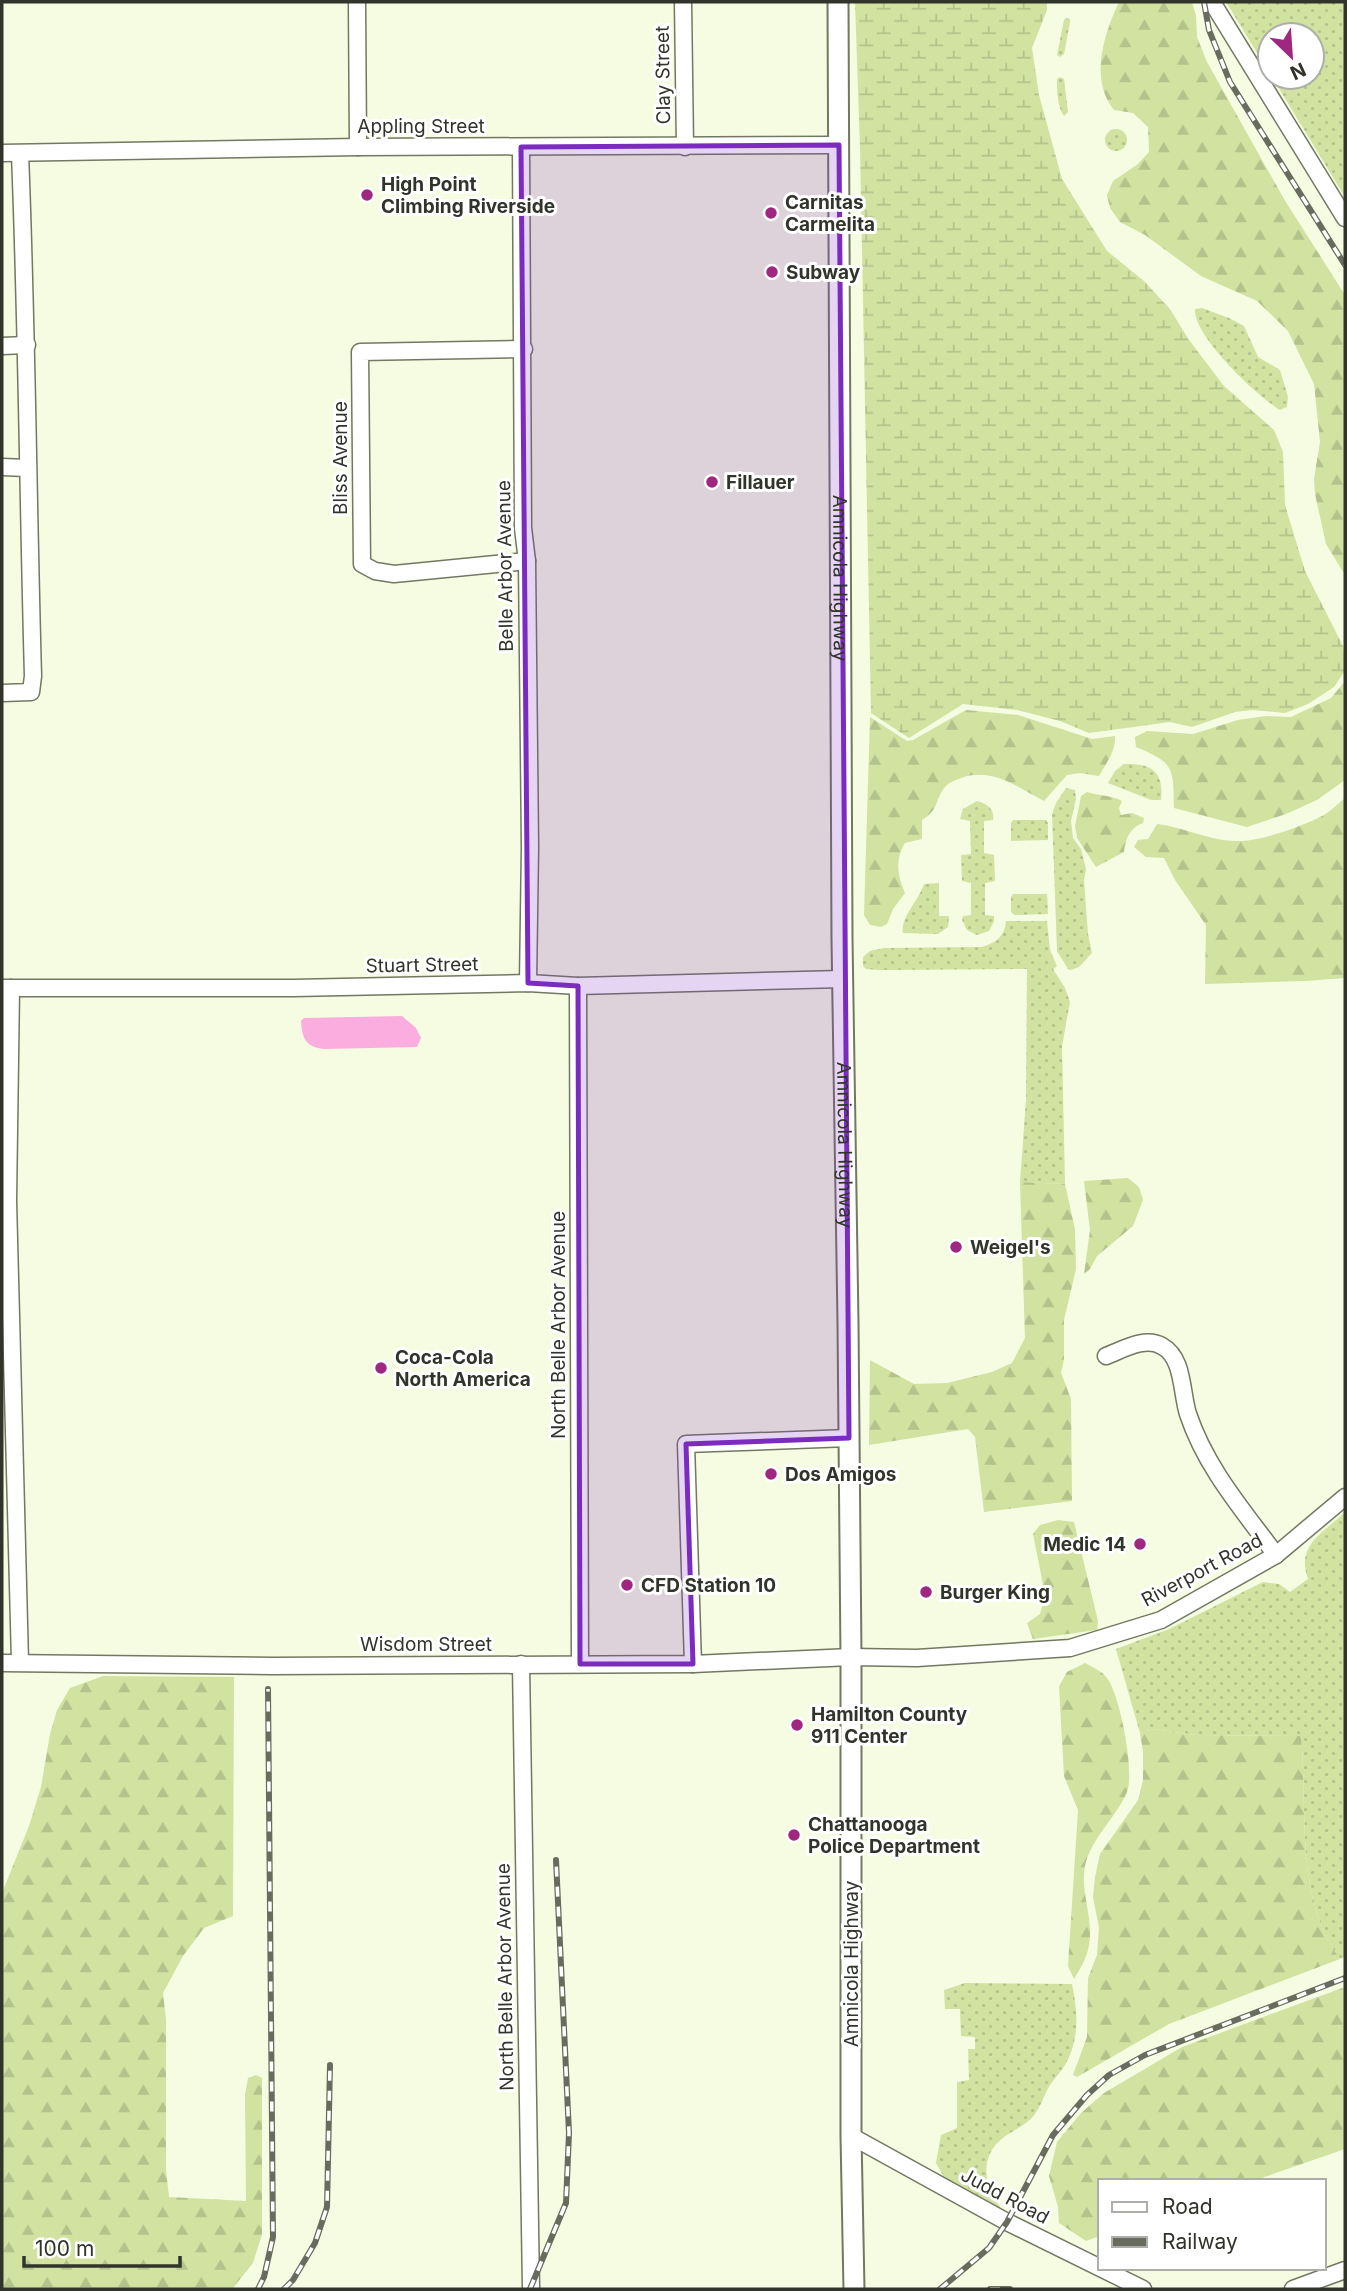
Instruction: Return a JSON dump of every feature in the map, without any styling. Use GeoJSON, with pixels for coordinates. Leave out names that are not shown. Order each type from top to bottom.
{"type":"FeatureCollection","features":[{"type":"Feature","properties":{"kind":"main road","name":"Amnicola Highway"},"geometry":{"type":"LineString","coordinates":[[838,2],[842,979],[849,1438],[851,2136],[854,2289]]}},
{"type":"Feature","properties":{"kind":"street"},"geometry":{"type":"LineString","coordinates":[[357,2],[358,147]]}},
{"type":"Feature","properties":{"kind":"street","name":"Clay Street"},"geometry":{"type":"LineString","coordinates":[[683,2],[685,147]]}},
{"type":"Feature","properties":{"kind":"street"},"geometry":{"type":"LineString","coordinates":[[1212,2],[1345,218]]}},
{"type":"Feature","properties":{"kind":"street","name":"Appling Street"},"geometry":{"type":"LineString","coordinates":[[2,153],[358,147],[839,145]]}},
{"type":"Feature","properties":{"kind":"street","name":"Belle Arbor Avenue"},"geometry":{"type":"LineString","coordinates":[[521,147],[523,528],[527,562],[530,847],[528,983]]}},
{"type":"Feature","properties":{"kind":"street"},"geometry":{"type":"LineString","coordinates":[[2,693],[31,692],[33,676],[27,468],[27,345],[20,154]]}},
{"type":"Feature","properties":{"kind":"street"},"geometry":{"type":"LineString","coordinates":[[2,346],[27,345]]}},
{"type":"Feature","properties":{"kind":"street","name":"Bliss Avenue"},"geometry":{"type":"LineString","coordinates":[[524,349],[360,352],[362,564],[375,571],[394,574],[527,562]]}},
{"type":"Feature","properties":{"kind":"street"},"geometry":{"type":"LineString","coordinates":[[2,467],[27,468]]}},
{"type":"Feature","properties":{"kind":"street","name":"Stuart Street"},"geometry":{"type":"LineString","coordinates":[[6,988],[294,988],[528,983],[578,986],[842,979]]}},
{"type":"Feature","properties":{"kind":"street","name":"North Belle Arbor Avenue"},"geometry":{"type":"LineString","coordinates":[[578,986],[580,1664]]}},
{"type":"Feature","properties":{"kind":"street"},"geometry":{"type":"LineString","coordinates":[[6,988],[8,1201],[20,1662]]}},
{"type":"Feature","properties":{"kind":"street"},"geometry":{"type":"LineString","coordinates":[[1106,1356],[1141,1342],[1161,1345],[1177,1360],[1188,1414],[1211,1468],[1276,1555]]}},
{"type":"Feature","properties":{"kind":"street"},"geometry":{"type":"LineString","coordinates":[[693,1664],[686,1444],[849,1438]]}},
{"type":"Feature","properties":{"kind":"street","name":"Riverport Road"},"geometry":{"type":"LineString","coordinates":[[851,1657],[958,1656],[1070,1648],[1161,1620],[1276,1555],[1345,1497]]}},
{"type":"Feature","properties":{"kind":"street","name":"Wisdom Street"},"geometry":{"type":"LineString","coordinates":[[2,1663],[272,1666],[693,1664],[851,1657]]}},
{"type":"Feature","properties":{"kind":"street","name":"North Belle Arbor Avenue"},"geometry":{"type":"LineString","coordinates":[[521,1664],[531,2289]]}},
{"type":"Feature","properties":{"kind":"street","name":"Judd Road"},"geometry":{"type":"LineString","coordinates":[[851,2136],[1007,2222],[1098,2267]]}},
{"type":"Feature","properties":{"kind":"street","name":"Judd Road"},"geometry":{"type":"LineString","coordinates":[[1104,2270],[1143,2289]]}},
{"type":"Feature","properties":{"kind":"street"},"geometry":{"type":"LineString","coordinates":[[1293,2289],[1345,2270]]}},
{"type":"Feature","properties":{"kind":"highlighted area"},"geometry":{"type":"Polygon","coordinates":[[[839,145],[849,1438],[686,1444],[693,1664],[580,1664],[578,986],[528,983],[521,147],[839,145]]]}},
{"type":"Feature","properties":{"kind":"green space"},"geometry":{"type":"Polygon","coordinates":[[[855,2],[1047,2],[1047,10],[1032,48],[1039,95],[1062,179],[1107,251],[1144,281],[1170,309],[1189,340],[1224,386],[1274,430],[1283,452],[1285,505],[1305,571],[1343,646],[1344,672],[1334,687],[1308,704],[1285,713],[1253,710],[1235,712],[1192,727],[1170,722],[1089,733],[1060,721],[1017,710],[963,704],[909,738],[871,713],[855,2]]]}},
{"type":"Feature","properties":{"kind":"green space"},"geometry":{"type":"Polygon","coordinates":[[[1119,2],[1192,2],[1197,37],[1207,62],[1284,199],[1345,295],[1345,575],[1326,544],[1315,494],[1314,479],[1320,442],[1314,384],[1288,331],[1257,301],[1201,276],[1145,235],[1120,222],[1110,208],[1107,195],[1113,181],[1138,164],[1149,152],[1148,127],[1133,113],[1114,110],[1102,85],[1104,42],[1119,2]]]}},
{"type":"Feature","properties":{"kind":"green space"},"geometry":{"type":"Polygon","coordinates":[[[1226,2],[1345,2],[1345,197],[1281,91],[1326,91],[1326,21],[1256,21],[1256,51],[1226,2]]]}},
{"type":"Feature","properties":{"kind":"green space"},"geometry":{"type":"Polygon","coordinates":[[[1066,18],[1070,19],[1070,22],[1064,54],[1060,57],[1057,55],[1066,18]]]}},
{"type":"Feature","properties":{"kind":"green space"},"geometry":{"type":"Polygon","coordinates":[[[1057,79],[1064,79],[1068,112],[1064,116],[1058,98],[1057,79]]]}},
{"type":"Feature","properties":{"kind":"green space"},"geometry":{"type":"Polygon","coordinates":[[[1116,129],[1126,136],[1127,140],[1120,150],[1116,151],[1106,144],[1105,140],[1112,130],[1116,129]]]}},
{"type":"Feature","properties":{"kind":"green space"},"geometry":{"type":"Polygon","coordinates":[[[1202,308],[1244,326],[1258,357],[1280,370],[1288,397],[1287,407],[1280,410],[1270,403],[1242,379],[1215,349],[1197,321],[1195,309],[1202,308]]]}},
{"type":"Feature","properties":{"kind":"green space"},"geometry":{"type":"Polygon","coordinates":[[[1345,681],[1345,780],[1317,800],[1247,827],[1174,808],[1172,775],[1169,768],[1158,758],[1136,747],[1135,737],[1147,731],[1193,734],[1238,720],[1266,716],[1291,717],[1331,698],[1345,681]]]}},
{"type":"Feature","properties":{"kind":"green space"},"geometry":{"type":"Polygon","coordinates":[[[966,710],[1018,715],[1092,739],[1115,736],[1114,747],[1099,776],[1080,773],[1067,775],[1044,801],[1007,781],[988,776],[967,776],[949,784],[943,789],[932,812],[922,820],[922,839],[905,843],[902,849],[898,868],[905,893],[893,909],[887,924],[881,927],[870,925],[864,915],[870,717],[907,741],[966,710]]]}},
{"type":"Feature","properties":{"kind":"green space"},"geometry":{"type":"Polygon","coordinates":[[[1124,764],[1142,765],[1154,771],[1160,782],[1161,800],[1151,800],[1108,783],[1115,771],[1124,764]]]}},
{"type":"Feature","properties":{"kind":"green space"},"geometry":{"type":"Polygon","coordinates":[[[1066,788],[1075,790],[1076,799],[1071,821],[1073,838],[1081,849],[1086,869],[1084,880],[1092,953],[1079,967],[1071,970],[1057,951],[1052,814],[1066,788]]]}},
{"type":"Feature","properties":{"kind":"green space"},"geometry":{"type":"Polygon","coordinates":[[[1087,792],[1122,801],[1119,808],[1121,815],[1132,813],[1144,818],[1143,823],[1129,834],[1124,852],[1096,867],[1077,838],[1075,826],[1081,796],[1087,792]]]}},
{"type":"Feature","properties":{"kind":"green space"},"geometry":{"type":"Polygon","coordinates":[[[1345,798],[1345,978],[1205,984],[1206,925],[1175,880],[1164,858],[1146,857],[1134,847],[1138,840],[1148,839],[1157,824],[1226,840],[1257,839],[1315,819],[1345,798]]]}},
{"type":"Feature","properties":{"kind":"green space"},"geometry":{"type":"Polygon","coordinates":[[[977,801],[987,805],[993,813],[993,820],[984,821],[984,853],[994,855],[995,881],[985,883],[985,915],[994,916],[994,921],[989,931],[977,935],[967,930],[962,920],[963,916],[971,915],[971,883],[962,881],[961,855],[971,854],[970,821],[960,819],[963,809],[977,801]]]}},
{"type":"Feature","properties":{"kind":"green space"},"geometry":{"type":"Polygon","coordinates":[[[1013,820],[1046,820],[1048,840],[1011,841],[1013,820]]]}},
{"type":"Feature","properties":{"kind":"green space"},"geometry":{"type":"Polygon","coordinates":[[[939,883],[939,916],[949,916],[948,927],[938,934],[903,933],[904,921],[924,884],[939,883]]]}},
{"type":"Feature","properties":{"kind":"green space"},"geometry":{"type":"Polygon","coordinates":[[[1013,894],[1047,894],[1048,914],[1014,915],[1011,911],[1013,894]]]}},
{"type":"Feature","properties":{"kind":"green space"},"geometry":{"type":"Polygon","coordinates":[[[1006,921],[1047,921],[1050,950],[1057,966],[1053,969],[1070,1002],[1062,1046],[1065,1184],[1020,1182],[1026,1099],[1027,969],[880,970],[866,969],[863,966],[863,957],[870,951],[884,948],[982,947],[999,938],[1006,921]]]}},
{"type":"Feature","properties":{"kind":"green space"},"geometry":{"type":"Polygon","coordinates":[[[1128,1178],[1139,1187],[1143,1200],[1133,1226],[1097,1256],[1084,1274],[1090,1230],[1084,1181],[1128,1178]]]}},
{"type":"Feature","properties":{"kind":"green space"},"geometry":{"type":"Polygon","coordinates":[[[1020,1182],[1065,1184],[1075,1229],[1076,1269],[1064,1320],[1064,1359],[1061,1373],[1071,1399],[1072,1501],[984,1512],[975,1437],[968,1429],[869,1445],[870,1360],[914,1384],[947,1383],[992,1372],[1012,1363],[1025,1338],[1020,1182]]]}},
{"type":"Feature","properties":{"kind":"green space"},"geometry":{"type":"Polygon","coordinates":[[[1345,1512],[1345,1957],[1340,1959],[1325,1935],[1309,1880],[1301,1736],[1196,1735],[1153,1729],[1140,1733],[1116,1649],[1169,1629],[1263,1582],[1279,1584],[1290,1592],[1308,1579],[1305,1557],[1313,1541],[1345,1512]]]}},
{"type":"Feature","properties":{"kind":"green space"},"geometry":{"type":"Polygon","coordinates":[[[1058,1520],[1074,1522],[1098,1621],[1097,1630],[1033,1639],[1027,1623],[1040,1614],[1045,1595],[1033,1534],[1040,1525],[1058,1520]]]}},
{"type":"Feature","properties":{"kind":"green space"},"geometry":{"type":"Polygon","coordinates":[[[1085,1663],[1107,1678],[1117,1700],[1128,1752],[1129,1782],[1127,1792],[1093,1846],[1085,1866],[1084,1886],[1090,1935],[1087,1954],[1074,1979],[1068,1966],[1078,1810],[1064,1776],[1059,1686],[1067,1672],[1085,1663]]]}},
{"type":"Feature","properties":{"kind":"green space"},"geometry":{"type":"Polygon","coordinates":[[[103,1676],[234,1677],[233,1916],[204,1928],[183,1956],[163,1993],[166,2020],[166,2170],[169,2197],[246,2201],[245,2095],[248,2078],[256,2075],[262,2078],[262,2234],[253,2263],[232,2289],[2,2289],[2,1893],[29,1826],[41,1787],[57,1710],[70,1688],[103,1676]]]}},
{"type":"Feature","properties":{"kind":"green space"},"geometry":{"type":"Polygon","coordinates":[[[1153,1729],[1196,1735],[1301,1736],[1309,1880],[1325,1935],[1340,1959],[1169,2024],[1077,2077],[1073,2075],[1087,2037],[1088,1978],[1097,1955],[1099,1928],[1093,1897],[1100,1854],[1138,1800],[1143,1780],[1140,1733],[1153,1729]]]}},
{"type":"Feature","properties":{"kind":"green space"},"geometry":{"type":"Polygon","coordinates":[[[965,1983],[1072,1984],[1074,1995],[1076,2027],[1069,2058],[1032,2118],[1004,2137],[990,2153],[986,2171],[988,2181],[1001,2208],[944,2177],[936,2163],[941,2135],[957,2128],[957,2082],[969,2080],[968,2049],[975,2049],[975,2037],[961,2036],[960,2009],[945,2009],[944,1990],[965,1983]]]}},
{"type":"Feature","properties":{"kind":"green space"},"geometry":{"type":"Polygon","coordinates":[[[1345,1987],[1345,2149],[1259,2179],[1098,2179],[1098,2237],[1086,2241],[1059,2223],[1058,2207],[1049,2176],[1057,2142],[1081,2113],[1104,2093],[1182,2047],[1345,1987]]]}},
{"type":"Feature","properties":{"kind":"shaded area"},"geometry":{"type":"Polygon","coordinates":[[[402,1016],[416,1028],[421,1038],[417,1047],[324,1049],[309,1044],[302,1033],[301,1021],[304,1018],[402,1016]]]}},
{"type":"Feature","properties":{"kind":"railway"},"geometry":{"type":"LineString","coordinates":[[1204,2],[1209,30],[1230,82],[1345,265]]}},
{"type":"Feature","properties":{"kind":"railway"},"geometry":{"type":"LineString","coordinates":[[258,2289],[264,2277],[273,2237],[268,1689]]}},
{"type":"Feature","properties":{"kind":"railway"},"geometry":{"type":"LineString","coordinates":[[530,2289],[566,2203],[569,2133],[556,1860]]}},
{"type":"Feature","properties":{"kind":"railway"},"geometry":{"type":"LineString","coordinates":[[940,2289],[989,2248],[1007,2222],[1053,2135],[1087,2095],[1109,2075],[1145,2055],[1345,1978]]}},
{"type":"Feature","properties":{"kind":"railway"},"geometry":{"type":"LineString","coordinates":[[284,2289],[293,2280],[315,2243],[327,2207],[330,2065]]}},
{"type":"Feature","properties":{"kind":"railway"},"geometry":{"type":"LineString","coordinates":[[990,2289],[1010,2289]]}},
{"type":"Feature","properties":{"kind":"place","name":"High Point Climbing Riverside"},"geometry":{"type":"Point","coordinates":[367,195]}},
{"type":"Feature","properties":{"kind":"place","name":"Carnitas Carmelita"},"geometry":{"type":"Point","coordinates":[771,213]}},
{"type":"Feature","properties":{"kind":"place","name":"Subway"},"geometry":{"type":"Point","coordinates":[772,272]}},
{"type":"Feature","properties":{"kind":"place","name":"Fillauer"},"geometry":{"type":"Point","coordinates":[712,482]}},
{"type":"Feature","properties":{"kind":"place","name":"Weigel's"},"geometry":{"type":"Point","coordinates":[956,1247]}},
{"type":"Feature","properties":{"kind":"place","name":"Coca-Cola North America"},"geometry":{"type":"Point","coordinates":[381,1368]}},
{"type":"Feature","properties":{"kind":"place","name":"Dos Amigos"},"geometry":{"type":"Point","coordinates":[771,1474]}},
{"type":"Feature","properties":{"kind":"place","name":"Medic 14"},"geometry":{"type":"Point","coordinates":[1140,1544]}},
{"type":"Feature","properties":{"kind":"place","name":"CFD Station 10"},"geometry":{"type":"Point","coordinates":[627,1585]}},
{"type":"Feature","properties":{"kind":"place","name":"Burger King"},"geometry":{"type":"Point","coordinates":[926,1592]}},
{"type":"Feature","properties":{"kind":"place","name":"Hamilton County 911 Center"},"geometry":{"type":"Point","coordinates":[797,1725]}},
{"type":"Feature","properties":{"kind":"place","name":"Chattanooga Police Department"},"geometry":{"type":"Point","coordinates":[794,1835]}}]}
